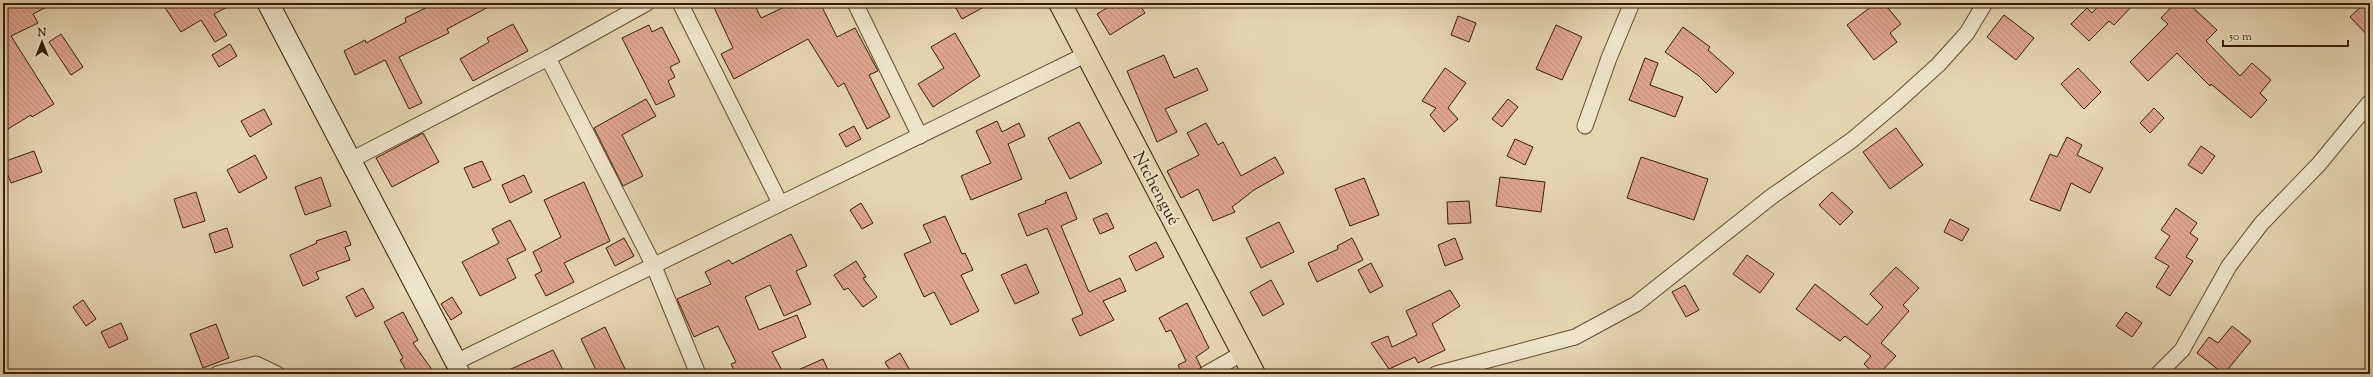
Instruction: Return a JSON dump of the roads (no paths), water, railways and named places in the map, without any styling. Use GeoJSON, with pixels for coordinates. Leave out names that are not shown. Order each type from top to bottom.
{"type":"FeatureCollection","features":[{"type":"Feature","properties":{"kind":"main road","name":"Ntchengué"},"geometry":{"type":"LineString","coordinates":[[1060,3],[1254,374]]}},
{"type":"Feature","properties":{"kind":"street"},"geometry":{"type":"LineString","coordinates":[[268,3],[352,160],[459,368],[653,264],[1087,54]]}},
{"type":"Feature","properties":{"kind":"street"},"geometry":{"type":"LineString","coordinates":[[352,160],[548,58],[646,3]]}},
{"type":"Feature","properties":{"kind":"street"},"geometry":{"type":"LineString","coordinates":[[680,3],[780,203]]}},
{"type":"Feature","properties":{"kind":"street"},"geometry":{"type":"LineString","coordinates":[[855,3],[920,136]]}},
{"type":"Feature","properties":{"kind":"street"},"geometry":{"type":"LineString","coordinates":[[1585,126],[1609,58],[1632,3]]}},
{"type":"Feature","properties":{"kind":"street"},"geometry":{"type":"LineString","coordinates":[[1436,374],[1575,337],[1636,304],[1771,197],[1852,140],[1896,103],[1938,64],[1967,33],[1986,3]]}},
{"type":"Feature","properties":{"kind":"street"},"geometry":{"type":"LineString","coordinates":[[548,58],[653,264],[698,374]]}},
{"type":"Feature","properties":{"kind":"street"},"geometry":{"type":"LineString","coordinates":[[2158,374],[2182,350],[2228,266],[2261,224],[2319,164],[2370,102]]}},
{"type":"Feature","properties":{"kind":"street"},"geometry":{"type":"LineString","coordinates":[[1206,374],[1243,353]]}},
{"type":"Feature","properties":{"kind":"street"},"geometry":{"type":"LineString","coordinates":[[217,374],[256,364],[277,374]]}}]}
